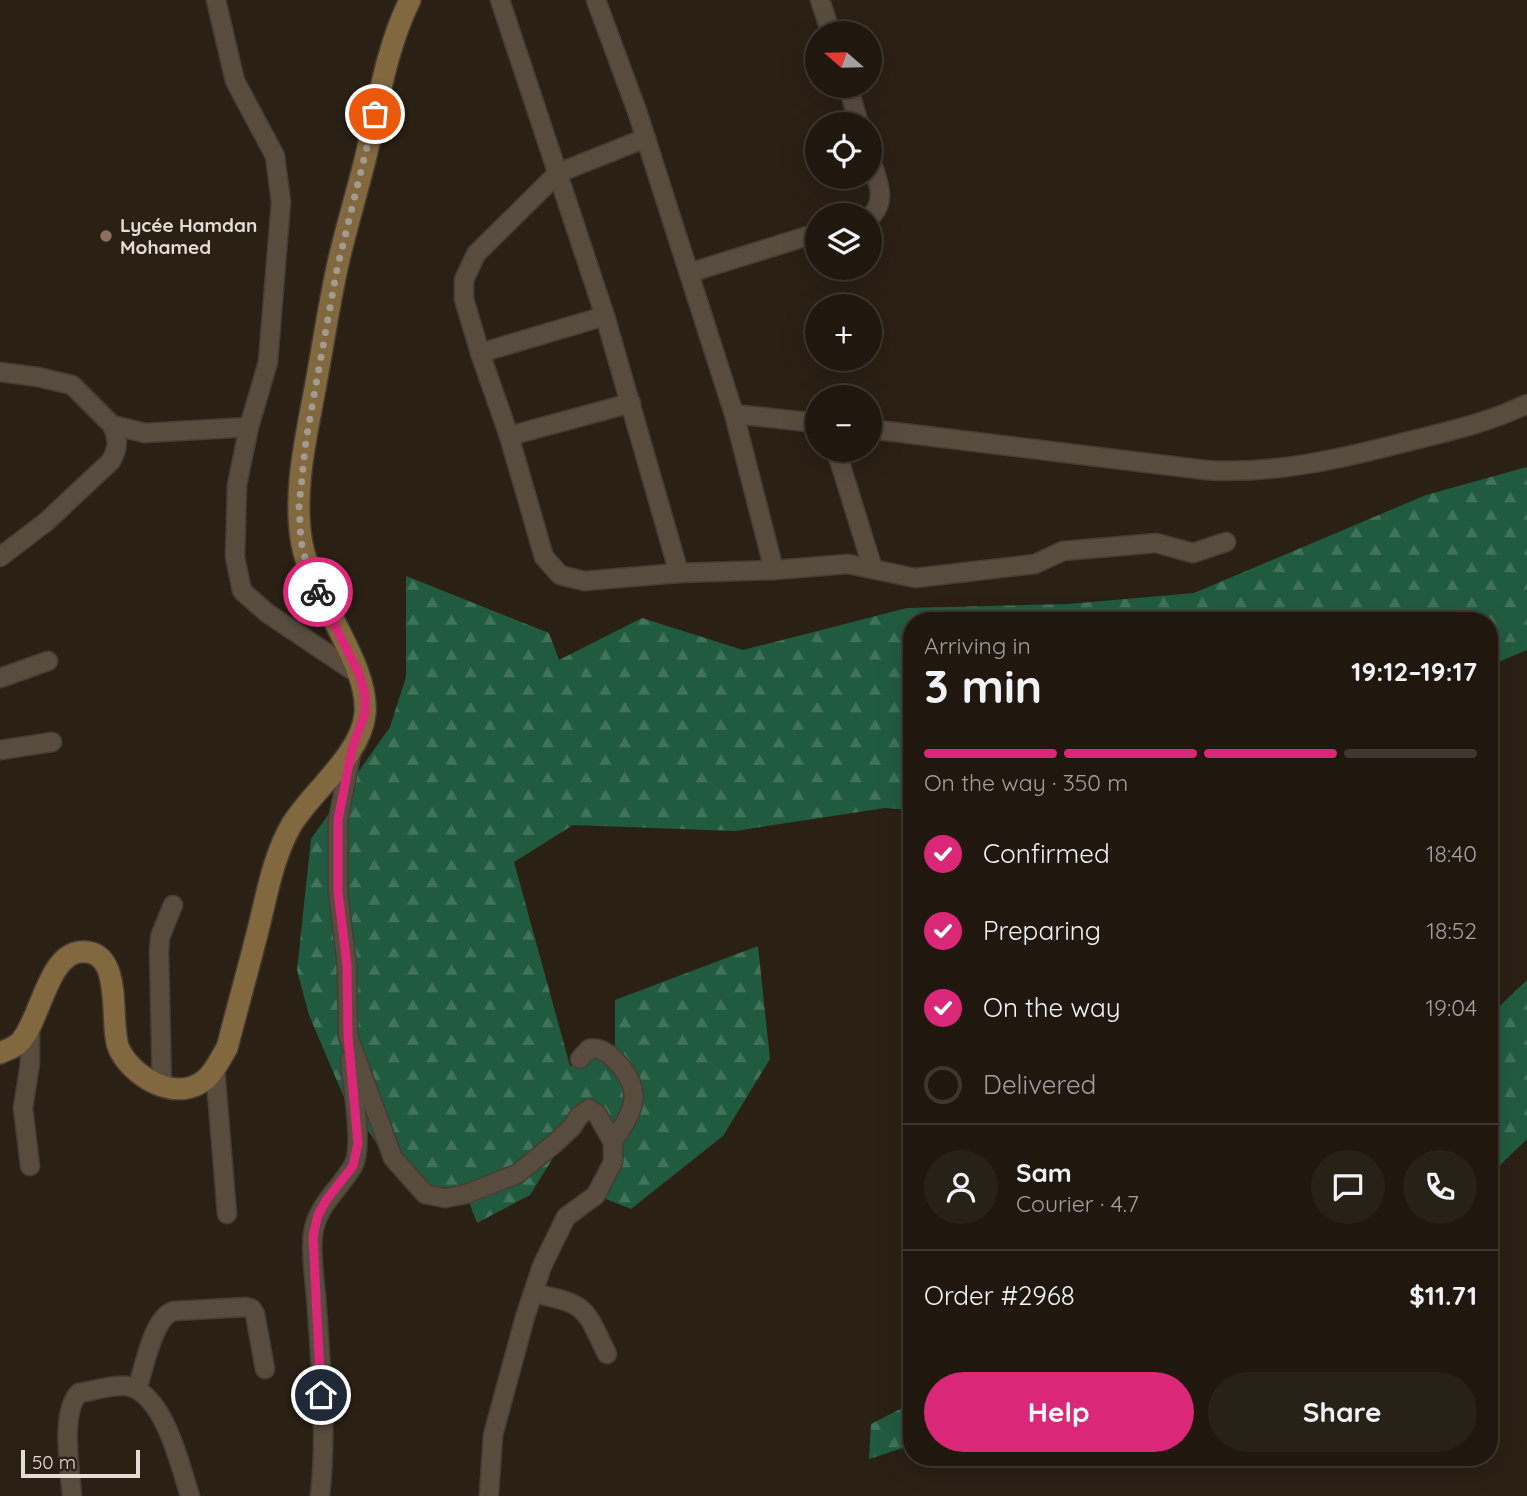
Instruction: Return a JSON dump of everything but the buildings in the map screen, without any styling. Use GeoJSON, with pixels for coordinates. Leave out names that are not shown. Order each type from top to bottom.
{"type":"FeatureCollection","features":[{"type":"Feature","properties":{"kind":"main road"},"geometry":{"type":"LineString","coordinates":[[0,1053],[20,1042],[59,966],[78,952],[97,956],[111,976],[116,1008],[115,1034],[120,1051],[142,1076],[162,1087],[183,1089],[204,1081],[215,1069],[226,1048],[271,877],[284,839],[304,808],[352,749],[365,713],[365,695],[359,674],[307,566],[301,541],[299,506],[306,440],[337,269],[384,70],[410,0]]}},
{"type":"Feature","properties":{"kind":"street"},"geometry":{"type":"LineString","coordinates":[[216,0],[235,81],[275,156],[281,202],[268,362],[249,427],[237,485],[235,557],[242,591],[267,613],[359,674]]}},
{"type":"Feature","properties":{"kind":"street"},"geometry":{"type":"LineString","coordinates":[[500,0],[631,402],[679,573]]}},
{"type":"Feature","properties":{"kind":"street"},"geometry":{"type":"LineString","coordinates":[[596,0],[646,138],[734,414],[774,570]]}},
{"type":"Feature","properties":{"kind":"street"},"geometry":{"type":"LineString","coordinates":[[820,0],[827,21]]}},
{"type":"Feature","properties":{"kind":"street"},"geometry":{"type":"LineString","coordinates":[[646,138],[558,173],[470,262],[463,289],[480,353],[509,436],[544,557],[560,575],[584,581],[848,564],[915,578],[1035,564],[1063,551],[1156,543],[1190,553],[1226,542]]}},
{"type":"Feature","properties":{"kind":"street"},"geometry":{"type":"LineString","coordinates":[[689,273],[805,237]]}},
{"type":"Feature","properties":{"kind":"street"},"geometry":{"type":"LineString","coordinates":[[480,353],[604,316]]}},
{"type":"Feature","properties":{"kind":"street"},"geometry":{"type":"LineString","coordinates":[[0,372],[72,385],[112,425],[118,450],[111,461],[46,522],[0,557]]}},
{"type":"Feature","properties":{"kind":"street"},"geometry":{"type":"LineString","coordinates":[[509,436],[631,402]]}},
{"type":"Feature","properties":{"kind":"street"},"geometry":{"type":"LineString","coordinates":[[882,430],[1205,470],[1235,471],[1332,461],[1477,424],[1527,404]]}},
{"type":"Feature","properties":{"kind":"street"},"geometry":{"type":"LineString","coordinates":[[734,414],[805,422]]}},
{"type":"Feature","properties":{"kind":"street"},"geometry":{"type":"LineString","coordinates":[[112,425],[145,433],[249,427]]}},
{"type":"Feature","properties":{"kind":"street"},"geometry":{"type":"LineString","coordinates":[[840,462],[873,569]]}},
{"type":"Feature","properties":{"kind":"street"},"geometry":{"type":"LineString","coordinates":[[0,678],[48,661]]}},
{"type":"Feature","properties":{"kind":"street"},"geometry":{"type":"LineString","coordinates":[[0,750],[52,742]]}},
{"type":"Feature","properties":{"kind":"street"},"geometry":{"type":"LineString","coordinates":[[320,1496],[323,1473],[320,1342],[313,1236],[318,1215],[327,1199],[353,1166],[358,1143],[348,1036],[347,965],[338,892],[338,820],[352,749]]}},
{"type":"Feature","properties":{"kind":"street"},"geometry":{"type":"LineString","coordinates":[[162,1087],[159,952],[160,937],[173,905]]}},
{"type":"Feature","properties":{"kind":"street"},"geometry":{"type":"LineString","coordinates":[[30,1027],[30,1063],[23,1108],[30,1166]]}},
{"type":"Feature","properties":{"kind":"street"},"geometry":{"type":"LineString","coordinates":[[348,1036],[393,1158],[425,1194],[446,1198],[466,1194],[517,1174],[554,1144],[572,1127],[579,1116],[589,1109],[597,1114],[613,1142],[613,1162],[596,1195],[566,1217],[542,1266],[493,1435],[489,1494]]}},
{"type":"Feature","properties":{"kind":"street"},"geometry":{"type":"LineString","coordinates":[[580,1059],[589,1049],[597,1048],[610,1055],[632,1080],[632,1106],[626,1123],[613,1142]]}},
{"type":"Feature","properties":{"kind":"street"},"geometry":{"type":"LineString","coordinates":[[215,1069],[227,1214]]}},
{"type":"Feature","properties":{"kind":"street"},"geometry":{"type":"LineString","coordinates":[[533,1293],[568,1301],[582,1308],[607,1354]]}},
{"type":"Feature","properties":{"kind":"street"},"geometry":{"type":"LineString","coordinates":[[137,1390],[157,1326],[167,1313],[174,1311],[246,1307],[252,1309],[265,1369]]}},
{"type":"Feature","properties":{"kind":"street"},"geometry":{"type":"LineString","coordinates":[[72,1496],[68,1440],[73,1399],[79,1393],[125,1386],[150,1398],[171,1438],[190,1496]]}},
{"type":"Feature","properties":{"kind":"green space"},"geometry":{"type":"Polygon","coordinates":[[[1527,467],[1527,650],[1498,662],[1498,612],[903,612],[903,809],[885,808],[735,831],[573,825],[514,862],[570,1066],[615,1046],[615,1000],[758,946],[770,1059],[723,1136],[631,1209],[596,1195],[613,1162],[597,1114],[579,1116],[530,1195],[477,1223],[466,1194],[411,1192],[343,1095],[309,1015],[297,970],[311,839],[390,727],[406,677],[406,576],[549,633],[559,660],[642,618],[743,650],[907,608],[1068,604],[1194,593],[1426,495],[1527,467]]]}},
{"type":"Feature","properties":{"kind":"green space"},"geometry":{"type":"Polygon","coordinates":[[[1527,980],[1527,1139],[1498,1167],[1498,1007],[1527,980]]]}},
{"type":"Feature","properties":{"kind":"green space"},"geometry":{"type":"Polygon","coordinates":[[[903,1408],[903,1448],[869,1459],[871,1424],[903,1408]]]}},
{"type":"Feature","properties":{"kind":"way so far"},"geometry":{"type":"LineString","coordinates":[[318,592],[307,566],[301,541],[299,506],[306,440],[337,269],[375,114]]}},
{"type":"Feature","properties":{"kind":"place","name":"Lycée Hamdan Mohamed"},"geometry":{"type":"Point","coordinates":[106,236]}},
{"type":"Feature","properties":{"kind":"route"},"geometry":{"type":"LineString","coordinates":[[318,592],[345,643],[365,695],[363,723],[352,749],[338,820],[338,892],[347,965],[348,1036],[358,1143],[353,1166],[327,1199],[318,1215],[313,1236],[321,1395]]}}]}
